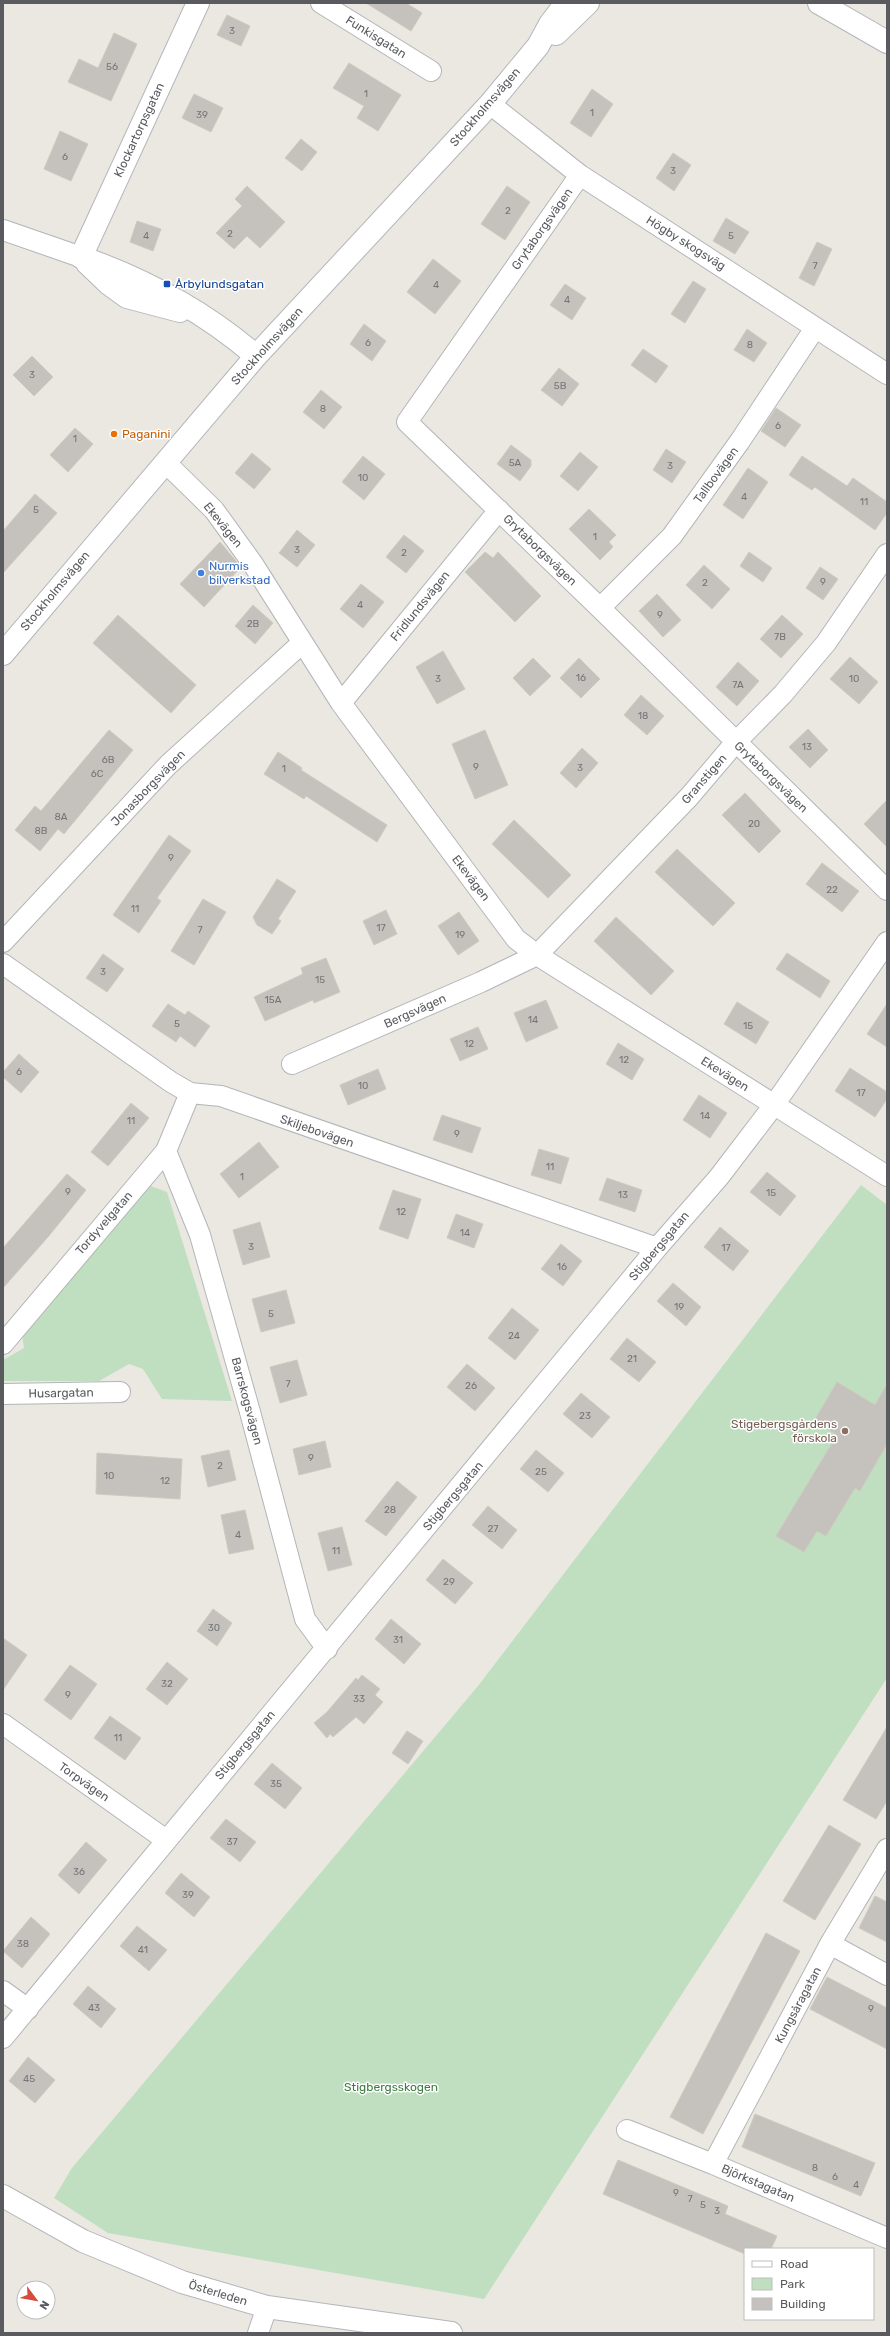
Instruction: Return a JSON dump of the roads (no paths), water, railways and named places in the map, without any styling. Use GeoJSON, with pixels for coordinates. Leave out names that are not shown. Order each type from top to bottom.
{"type":"FeatureCollection","features":[{"type":"Feature","properties":{"kind":"main road","name":"Klockartorpsgatan"},"geometry":{"type":"LineString","coordinates":[[81,257],[198,3]]}},
{"type":"Feature","properties":{"kind":"main road","name":"Stockholmsvägen"},"geometry":{"type":"LineString","coordinates":[[3,654],[256,356],[490,104],[538,46],[550,24],[566,3]]}},
{"type":"Feature","properties":{"kind":"main road","name":"Stockholmsvägen"},"geometry":{"type":"LineString","coordinates":[[538,46],[559,31],[588,3]]}},
{"type":"Feature","properties":{"kind":"main road"},"geometry":{"type":"LineString","coordinates":[[819,3],[887,42]]}},
{"type":"Feature","properties":{"kind":"main road"},"geometry":{"type":"LineString","coordinates":[[81,257],[138,278],[210,320],[256,356]]}},
{"type":"Feature","properties":{"kind":"main road","name":"Österleden"},"geometry":{"type":"LineString","coordinates":[[3,2196],[83,2241],[144,2267],[182,2282],[267,2308],[451,2333]]}},
{"type":"Feature","properties":{"kind":"street","name":"Funkisgatan"},"geometry":{"type":"LineString","coordinates":[[321,3],[431,71]]}},
{"type":"Feature","properties":{"kind":"street","name":"Högby skogsväg"},"geometry":{"type":"LineString","coordinates":[[490,104],[580,175],[887,374]]}},
{"type":"Feature","properties":{"kind":"street","name":"Grytaborgsvägen"},"geometry":{"type":"LineString","coordinates":[[580,175],[407,422],[600,608],[735,743],[887,890]]}},
{"type":"Feature","properties":{"kind":"street"},"geometry":{"type":"LineString","coordinates":[[3,230],[81,257]]}},
{"type":"Feature","properties":{"kind":"street","name":"Tallbovägen"},"geometry":{"type":"LineString","coordinates":[[600,608],[672,536],[740,441],[815,328]]}},
{"type":"Feature","properties":{"kind":"street","name":"Ekevägen"},"geometry":{"type":"LineString","coordinates":[[166,463],[214,510],[253,564],[302,644],[341,703],[516,939],[537,955],[887,1176]]}},
{"type":"Feature","properties":{"kind":"street","name":"Fridlundsvägen"},"geometry":{"type":"LineString","coordinates":[[341,703],[499,510]]}},
{"type":"Feature","properties":{"kind":"street","name":"Granstigen"},"geometry":{"type":"LineString","coordinates":[[537,955],[689,797],[735,743],[782,694],[826,643],[887,554]]}},
{"type":"Feature","properties":{"kind":"street","name":"Jonasborgsvägen"},"geometry":{"type":"LineString","coordinates":[[3,942],[168,765],[302,644]]}},
{"type":"Feature","properties":{"kind":"street","name":"Stigbergsgatan"},"geometry":{"type":"LineString","coordinates":[[3,2038],[657,1248],[719,1177],[774,1105],[887,942]]}},
{"type":"Feature","properties":{"kind":"street","name":"Bergsvägen"},"geometry":{"type":"LineString","coordinates":[[292,1064],[481,982],[537,955]]}},
{"type":"Feature","properties":{"kind":"street","name":"Skiljebovägen"},"geometry":{"type":"LineString","coordinates":[[3,964],[75,1016],[190,1093],[221,1096],[657,1248]]}},
{"type":"Feature","properties":{"kind":"street","name":"Tordyvelgatan"},"geometry":{"type":"LineString","coordinates":[[3,1344],[166,1151],[190,1093]]}},
{"type":"Feature","properties":{"kind":"street","name":"Barrskogsvägen"},"geometry":{"type":"LineString","coordinates":[[166,1151],[200,1234],[250,1412],[305,1619],[326,1649]]}},
{"type":"Feature","properties":{"kind":"street","name":"Husargatan"},"geometry":{"type":"LineString","coordinates":[[3,1394],[120,1392]]}},
{"type":"Feature","properties":{"kind":"street","name":"Torpvägen"},"geometry":{"type":"LineString","coordinates":[[3,1724],[166,1840]]}},
{"type":"Feature","properties":{"kind":"street","name":"Kungsåragatan"},"geometry":{"type":"LineString","coordinates":[[713,2164],[830,1944],[887,1849]]}},
{"type":"Feature","properties":{"kind":"street"},"geometry":{"type":"LineString","coordinates":[[830,1944],[887,1975]]}},
{"type":"Feature","properties":{"kind":"street"},"geometry":{"type":"LineString","coordinates":[[3,1991],[28,2008]]}},
{"type":"Feature","properties":{"kind":"street","name":"Björkstagatan"},"geometry":{"type":"LineString","coordinates":[[627,2130],[713,2164],[887,2238]]}},
{"type":"Feature","properties":{"kind":"street"},"geometry":{"type":"LineString","coordinates":[[258,2333],[267,2308]]}},
{"type":"Feature","properties":{"kind":"place","name":"Årbylundsgatan"},"geometry":{"type":"Point","coordinates":[167,284]}},
{"type":"Feature","properties":{"kind":"place","name":"Paganini"},"geometry":{"type":"Point","coordinates":[114,434]}},
{"type":"Feature","properties":{"kind":"place","name":"Nurmis bilverkstad"},"geometry":{"type":"Point","coordinates":[201,573]}},
{"type":"Feature","properties":{"kind":"place","name":"Stigebergsgårdens förskola"},"geometry":{"type":"Point","coordinates":[845,1431]}},
{"type":"Feature","properties":{"kind":"park label","name":"Stigbergsskogen"},"geometry":{"type":"Point","coordinates":[391,2087]}}]}
